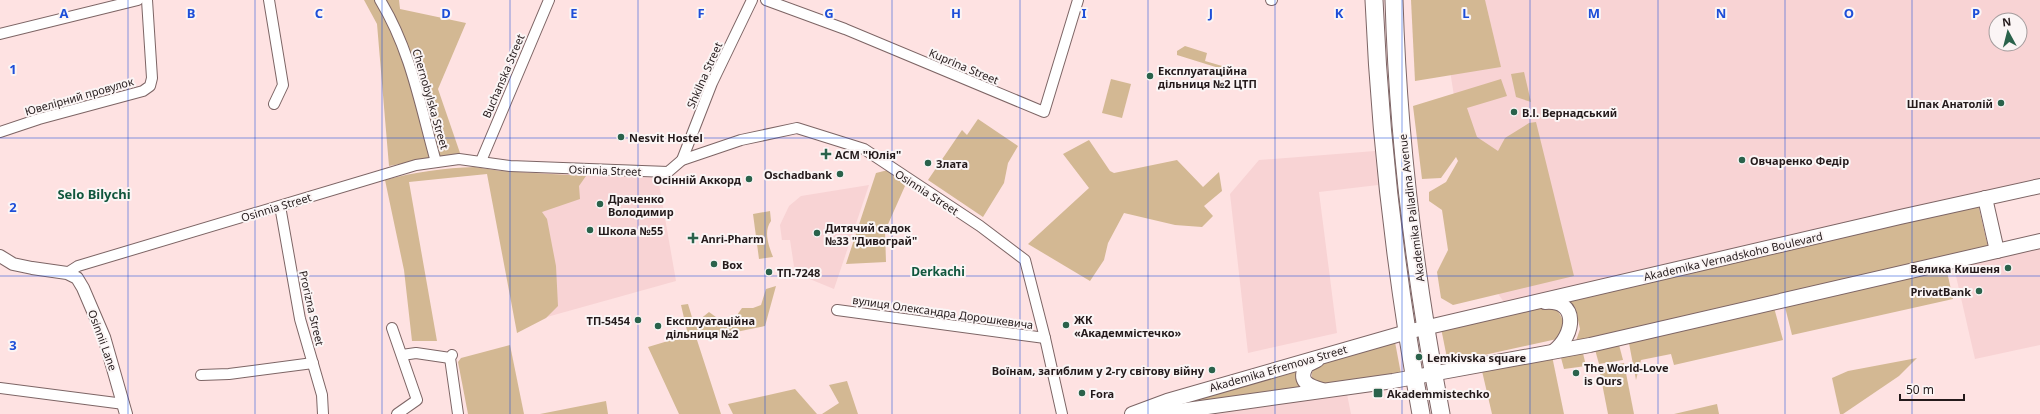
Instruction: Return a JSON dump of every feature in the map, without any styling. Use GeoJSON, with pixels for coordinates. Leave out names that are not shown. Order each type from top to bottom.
{"type":"FeatureCollection","features":[{"type":"Feature","properties":{"kind":"highway","name":"Akademika Palladina Avenue"},"geometry":{"type":"LineString","coordinates":[[1374,0],[1376,50],[1388,187],[1406,332],[1421,414]]}},
{"type":"Feature","properties":{"kind":"highway","name":"Akademika Palladina Avenue"},"geometry":{"type":"LineString","coordinates":[[1394,0],[1395,47],[1403,146],[1427,327],[1441,414]]}},
{"type":"Feature","properties":{"kind":"main road","name":"Akademika Vernadskoho Boulevard"},"geometry":{"type":"LineString","coordinates":[[1427,327],[2040,186]]}},
{"type":"Feature","properties":{"kind":"main road"},"geometry":{"type":"LineString","coordinates":[[1985,198],[1997,251]]}},
{"type":"Feature","properties":{"kind":"main road"},"geometry":{"type":"LineString","coordinates":[[1434,374],[1621,339],[2040,241]]}},
{"type":"Feature","properties":{"kind":"main road"},"geometry":{"type":"LineString","coordinates":[[1535,303],[1552,302],[1560,304],[1570,318],[1568,334],[1565,341],[1554,351]]}},
{"type":"Feature","properties":{"kind":"main road","name":"Akademika Efremova Street"},"geometry":{"type":"LineString","coordinates":[[1132,414],[1167,400],[1427,327]]}},
{"type":"Feature","properties":{"kind":"main road"},"geometry":{"type":"LineString","coordinates":[[1324,390],[1308,386],[1304,381],[1303,375],[1307,365],[1327,355]]}},
{"type":"Feature","properties":{"kind":"main road","name":"Akademika Efremova Street"},"geometry":{"type":"LineString","coordinates":[[1141,414],[1172,412],[1434,374]]}},
{"type":"Feature","properties":{"kind":"street"},"geometry":{"type":"LineString","coordinates":[[0,34],[138,0]]}},
{"type":"Feature","properties":{"kind":"street","name":"Ювелірний провулок"},"geometry":{"type":"LineString","coordinates":[[0,132],[39,119],[144,91],[150,86],[152,78],[147,0]]}},
{"type":"Feature","properties":{"kind":"street"},"geometry":{"type":"LineString","coordinates":[[269,0],[283,85],[274,104]]}},
{"type":"Feature","properties":{"kind":"street","name":"Chernobylska Street"},"geometry":{"type":"LineString","coordinates":[[380,0],[390,17],[409,59],[436,162]]}},
{"type":"Feature","properties":{"kind":"street","name":"Buchanska Street"},"geometry":{"type":"LineString","coordinates":[[481,161],[549,0]]}},
{"type":"Feature","properties":{"kind":"street","name":"Shkilna Street"},"geometry":{"type":"LineString","coordinates":[[682,160],[712,83],[752,0]]}},
{"type":"Feature","properties":{"kind":"street","name":"Kuprina Street"},"geometry":{"type":"LineString","coordinates":[[766,0],[845,29],[1044,112],[1078,0]]}},
{"type":"Feature","properties":{"kind":"street","name":"Osinnia Street"},"geometry":{"type":"LineString","coordinates":[[67,273],[78,266],[280,206],[378,175],[416,165],[459,159],[510,166],[668,172],[682,160],[741,140],[797,128],[864,149],[980,226],[1025,260],[1045,338],[1062,414]]}},
{"type":"Feature","properties":{"kind":"street","name":"Prorizna Street"},"geometry":{"type":"LineString","coordinates":[[280,206],[300,319],[322,395],[323,414]]}},
{"type":"Feature","properties":{"kind":"street"},"geometry":{"type":"LineString","coordinates":[[0,256],[19,265],[67,273]]}},
{"type":"Feature","properties":{"kind":"street","name":"Osinnii Lane"},"geometry":{"type":"LineString","coordinates":[[67,273],[77,278],[83,288],[104,337],[125,409]]}},
{"type":"Feature","properties":{"kind":"street","name":"вулиця Олександра Дорошкевича"},"geometry":{"type":"LineString","coordinates":[[837,310],[1045,338]]}},
{"type":"Feature","properties":{"kind":"street"},"geometry":{"type":"LineString","coordinates":[[392,328],[417,400],[397,414]]}},
{"type":"Feature","properties":{"kind":"street"},"geometry":{"type":"LineString","coordinates":[[402,355],[416,353],[451,357],[458,414]]}},
{"type":"Feature","properties":{"kind":"street"},"geometry":{"type":"LineString","coordinates":[[201,375],[229,374],[313,363]]}},
{"type":"Feature","properties":{"kind":"street"},"geometry":{"type":"LineString","coordinates":[[0,388],[125,409]]}},
{"type":"Feature","properties":{"kind":"shaded area"},"geometry":{"type":"Polygon","coordinates":[[[364,0],[399,0],[400,9],[466,23],[438,89],[460,153],[389,166],[377,24],[364,0]]]}},
{"type":"Feature","properties":{"kind":"shaded area"},"geometry":{"type":"Polygon","coordinates":[[[1411,0],[1485,0],[1501,67],[1415,81],[1411,0]]]}},
{"type":"Feature","properties":{"kind":"shaded area"},"geometry":{"type":"Polygon","coordinates":[[[1439,0],[2040,0],[2040,179],[1504,302],[1485,276],[1469,192],[1439,0]]]}},
{"type":"Feature","properties":{"kind":"shaded area"},"geometry":{"type":"Polygon","coordinates":[[[1185,46],[1207,53],[1205,61],[1236,70],[1235,73],[1177,55],[1177,51],[1185,46]]]}},
{"type":"Feature","properties":{"kind":"shaded area"},"geometry":{"type":"Polygon","coordinates":[[[1524,72],[1531,102],[1516,97],[1511,74],[1524,72]]]}},
{"type":"Feature","properties":{"kind":"shaded area"},"geometry":{"type":"Polygon","coordinates":[[[1111,79],[1131,84],[1122,118],[1102,113],[1111,79]]]}},
{"type":"Feature","properties":{"kind":"shaded area"},"geometry":{"type":"Polygon","coordinates":[[[1501,79],[1507,96],[1467,108],[1477,137],[1498,151],[1505,138],[1529,123],[1536,122],[1574,276],[1453,305],[1441,298],[1437,272],[1448,250],[1442,210],[1429,201],[1429,192],[1446,182],[1458,161],[1456,157],[1441,178],[1422,179],[1413,106],[1501,79]]]}},
{"type":"Feature","properties":{"kind":"shaded area"},"geometry":{"type":"Polygon","coordinates":[[[978,119],[1018,146],[1008,163],[1004,183],[983,217],[928,180],[962,130],[967,135],[978,119]]]}},
{"type":"Feature","properties":{"kind":"shaded area"},"geometry":{"type":"Polygon","coordinates":[[[1089,140],[1110,171],[1114,173],[1177,160],[1203,187],[1219,172],[1222,191],[1204,206],[1213,216],[1202,227],[1175,225],[1124,213],[1108,243],[1104,260],[1090,281],[1028,244],[1089,188],[1063,154],[1089,140]]]}},
{"type":"Feature","properties":{"kind":"shaded area"},"geometry":{"type":"Polygon","coordinates":[[[1375,151],[1378,185],[1319,192],[1337,333],[1248,353],[1230,194],[1259,160],[1375,151]]]}},
{"type":"Feature","properties":{"kind":"shaded area"},"geometry":{"type":"Polygon","coordinates":[[[475,167],[501,171],[586,176],[579,186],[580,199],[542,212],[547,219],[556,266],[558,306],[546,318],[517,333],[487,174],[409,182],[437,341],[412,341],[404,270],[385,180],[429,171],[475,167]]]}},
{"type":"Feature","properties":{"kind":"shaded area"},"geometry":{"type":"Polygon","coordinates":[[[888,170],[905,186],[885,231],[886,262],[846,264],[876,173],[888,170]]]}},
{"type":"Feature","properties":{"kind":"shaded area","name":"Школа №55"},"geometry":{"type":"Polygon","coordinates":[[[502,171],[658,178],[676,281],[529,322],[502,171]]]}},
{"type":"Feature","properties":{"kind":"shaded area","name":"Дитячий садок №33 \"Дивограй\""},"geometry":{"type":"Polygon","coordinates":[[[869,185],[834,289],[795,273],[790,240],[782,240],[780,225],[789,206],[801,196],[869,185]]]}},
{"type":"Feature","properties":{"kind":"shaded area"},"geometry":{"type":"Polygon","coordinates":[[[1978,204],[1988,247],[1576,341],[1580,329],[1575,307],[1562,298],[1978,204]]]}},
{"type":"Feature","properties":{"kind":"shaded area"},"geometry":{"type":"Polygon","coordinates":[[[770,211],[771,221],[767,234],[768,244],[773,257],[759,259],[753,214],[770,211]]]}},
{"type":"Feature","properties":{"kind":"shaded area"},"geometry":{"type":"Polygon","coordinates":[[[2040,246],[2040,345],[1975,359],[1953,263],[2040,246]]]}},
{"type":"Feature","properties":{"kind":"shaded area"},"geometry":{"type":"Polygon","coordinates":[[[1946,267],[1953,299],[1792,335],[1784,303],[1946,267]]]}},
{"type":"Feature","properties":{"kind":"shaded area"},"geometry":{"type":"Polygon","coordinates":[[[776,286],[765,326],[697,340],[721,414],[679,414],[648,347],[688,335],[681,305],[688,304],[694,324],[709,312],[720,320],[735,318],[742,308],[753,308],[761,305],[766,289],[776,286]]]}},
{"type":"Feature","properties":{"kind":"shaded area"},"geometry":{"type":"Polygon","coordinates":[[[1773,304],[1783,340],[1674,365],[1671,354],[1641,360],[1636,380],[1628,338],[1773,304]]]}},
{"type":"Feature","properties":{"kind":"shaded area"},"geometry":{"type":"Polygon","coordinates":[[[1541,305],[1557,310],[1562,318],[1563,328],[1557,339],[1448,363],[1441,328],[1541,305]]]}},
{"type":"Feature","properties":{"kind":"shaded area"},"geometry":{"type":"Polygon","coordinates":[[[1618,341],[1623,360],[1599,364],[1594,346],[1618,341]]]}},
{"type":"Feature","properties":{"kind":"shaded area"},"geometry":{"type":"Polygon","coordinates":[[[1395,342],[1401,374],[1326,385],[1320,384],[1313,379],[1313,369],[1321,362],[1395,342]]]}},
{"type":"Feature","properties":{"kind":"shaded area"},"geometry":{"type":"Polygon","coordinates":[[[510,345],[524,414],[468,414],[458,362],[461,358],[510,345]]]}},
{"type":"Feature","properties":{"kind":"shaded area"},"geometry":{"type":"Polygon","coordinates":[[[1582,349],[1586,366],[1564,369],[1560,354],[1582,349]]]}},
{"type":"Feature","properties":{"kind":"shaded area"},"geometry":{"type":"Polygon","coordinates":[[[1552,356],[1564,414],[1492,414],[1482,371],[1552,356]]]}},
{"type":"Feature","properties":{"kind":"shaded area"},"geometry":{"type":"Polygon","coordinates":[[[1917,358],[1899,376],[1843,414],[1840,414],[1832,378],[1848,371],[1917,358]]]}},
{"type":"Feature","properties":{"kind":"shaded area"},"geometry":{"type":"Polygon","coordinates":[[[1624,363],[1634,414],[1608,414],[1599,368],[1624,363]]]}},
{"type":"Feature","properties":{"kind":"shaded area"},"geometry":{"type":"Polygon","coordinates":[[[1300,370],[1304,388],[1188,405],[1182,403],[1300,370]]]}},
{"type":"Feature","properties":{"kind":"shaded area"},"geometry":{"type":"Polygon","coordinates":[[[847,381],[858,414],[822,414],[839,403],[829,385],[847,381]]]}},
{"type":"Feature","properties":{"kind":"shaded area"},"geometry":{"type":"Polygon","coordinates":[[[795,389],[817,414],[733,414],[728,404],[795,389]]]}},
{"type":"Feature","properties":{"kind":"shaded area"},"geometry":{"type":"Polygon","coordinates":[[[1347,394],[1351,414],[1217,414],[1256,406],[1347,394]]]}},
{"type":"Feature","properties":{"kind":"shaded area"},"geometry":{"type":"Polygon","coordinates":[[[606,401],[608,414],[540,414],[606,401]]]}},
{"type":"Feature","properties":{"kind":"shaded area"},"geometry":{"type":"Polygon","coordinates":[[[1717,404],[1719,414],[1674,414],[1717,404]]]}},
{"type":"Feature","properties":{"kind":"place","name":"Експлуатаційна дільниця №2 ЦТП"},"geometry":{"type":"Point","coordinates":[1150,76]}},
{"type":"Feature","properties":{"kind":"place","name":"Шпак Анатолій"},"geometry":{"type":"Point","coordinates":[2001,103]}},
{"type":"Feature","properties":{"kind":"place","name":"В.І. Вернадський"},"geometry":{"type":"Point","coordinates":[1514,112]}},
{"type":"Feature","properties":{"kind":"place","name":"Nesvit Hostel"},"geometry":{"type":"Point","coordinates":[621,137]}},
{"type":"Feature","properties":{"kind":"place","name":"АСМ \"Юлія\""},"geometry":{"type":"Point","coordinates":[826,154]}},
{"type":"Feature","properties":{"kind":"place","name":"Овчаренко Федір"},"geometry":{"type":"Point","coordinates":[1742,160]}},
{"type":"Feature","properties":{"kind":"place","name":"Злата"},"geometry":{"type":"Point","coordinates":[928,163]}},
{"type":"Feature","properties":{"kind":"place","name":"Oschadbank"},"geometry":{"type":"Point","coordinates":[840,174]}},
{"type":"Feature","properties":{"kind":"place","name":"Осінній Аккорд"},"geometry":{"type":"Point","coordinates":[749,179]}},
{"type":"Feature","properties":{"kind":"place","name":"Драченко Володимир"},"geometry":{"type":"Point","coordinates":[600,204]}},
{"type":"Feature","properties":{"kind":"place","name":"Школа №55"},"geometry":{"type":"Point","coordinates":[590,230]}},
{"type":"Feature","properties":{"kind":"place","name":"Дитячий садок №33 \"Дивограй\""},"geometry":{"type":"Point","coordinates":[817,233]}},
{"type":"Feature","properties":{"kind":"place","name":"Anri-Pharm"},"geometry":{"type":"Point","coordinates":[693,238]}},
{"type":"Feature","properties":{"kind":"place","name":"Box"},"geometry":{"type":"Point","coordinates":[714,264]}},
{"type":"Feature","properties":{"kind":"place","name":"Велика Кишеня"},"geometry":{"type":"Point","coordinates":[2008,268]}},
{"type":"Feature","properties":{"kind":"place","name":"ТП-7248"},"geometry":{"type":"Point","coordinates":[769,272]}},
{"type":"Feature","properties":{"kind":"place","name":"PrivatBank"},"geometry":{"type":"Point","coordinates":[1979,291]}},
{"type":"Feature","properties":{"kind":"place","name":"ТП-5454"},"geometry":{"type":"Point","coordinates":[638,320]}},
{"type":"Feature","properties":{"kind":"place","name":"ЖК «Академмістечко»"},"geometry":{"type":"Point","coordinates":[1066,325]}},
{"type":"Feature","properties":{"kind":"place","name":"Експлуатаційна дільниця №2"},"geometry":{"type":"Point","coordinates":[658,326]}},
{"type":"Feature","properties":{"kind":"place","name":"Lemkivska square"},"geometry":{"type":"Point","coordinates":[1419,357]}},
{"type":"Feature","properties":{"kind":"place","name":"Воїнам, загиблим у 2-гу світову війну"},"geometry":{"type":"Point","coordinates":[1212,370]}},
{"type":"Feature","properties":{"kind":"place","name":"The World-Love is Ours"},"geometry":{"type":"Point","coordinates":[1576,373]}},
{"type":"Feature","properties":{"kind":"place","name":"Fora"},"geometry":{"type":"Point","coordinates":[1082,393]}},
{"type":"Feature","properties":{"kind":"place","name":"Akademmistechko"},"geometry":{"type":"Point","coordinates":[1378,393]}},
{"type":"Feature","properties":{"kind":"district","name":"Selo Bilychi"},"geometry":{"type":"Point","coordinates":[94,194]}},
{"type":"Feature","properties":{"kind":"district","name":"Derkachi"},"geometry":{"type":"Point","coordinates":[938,271]}}]}
